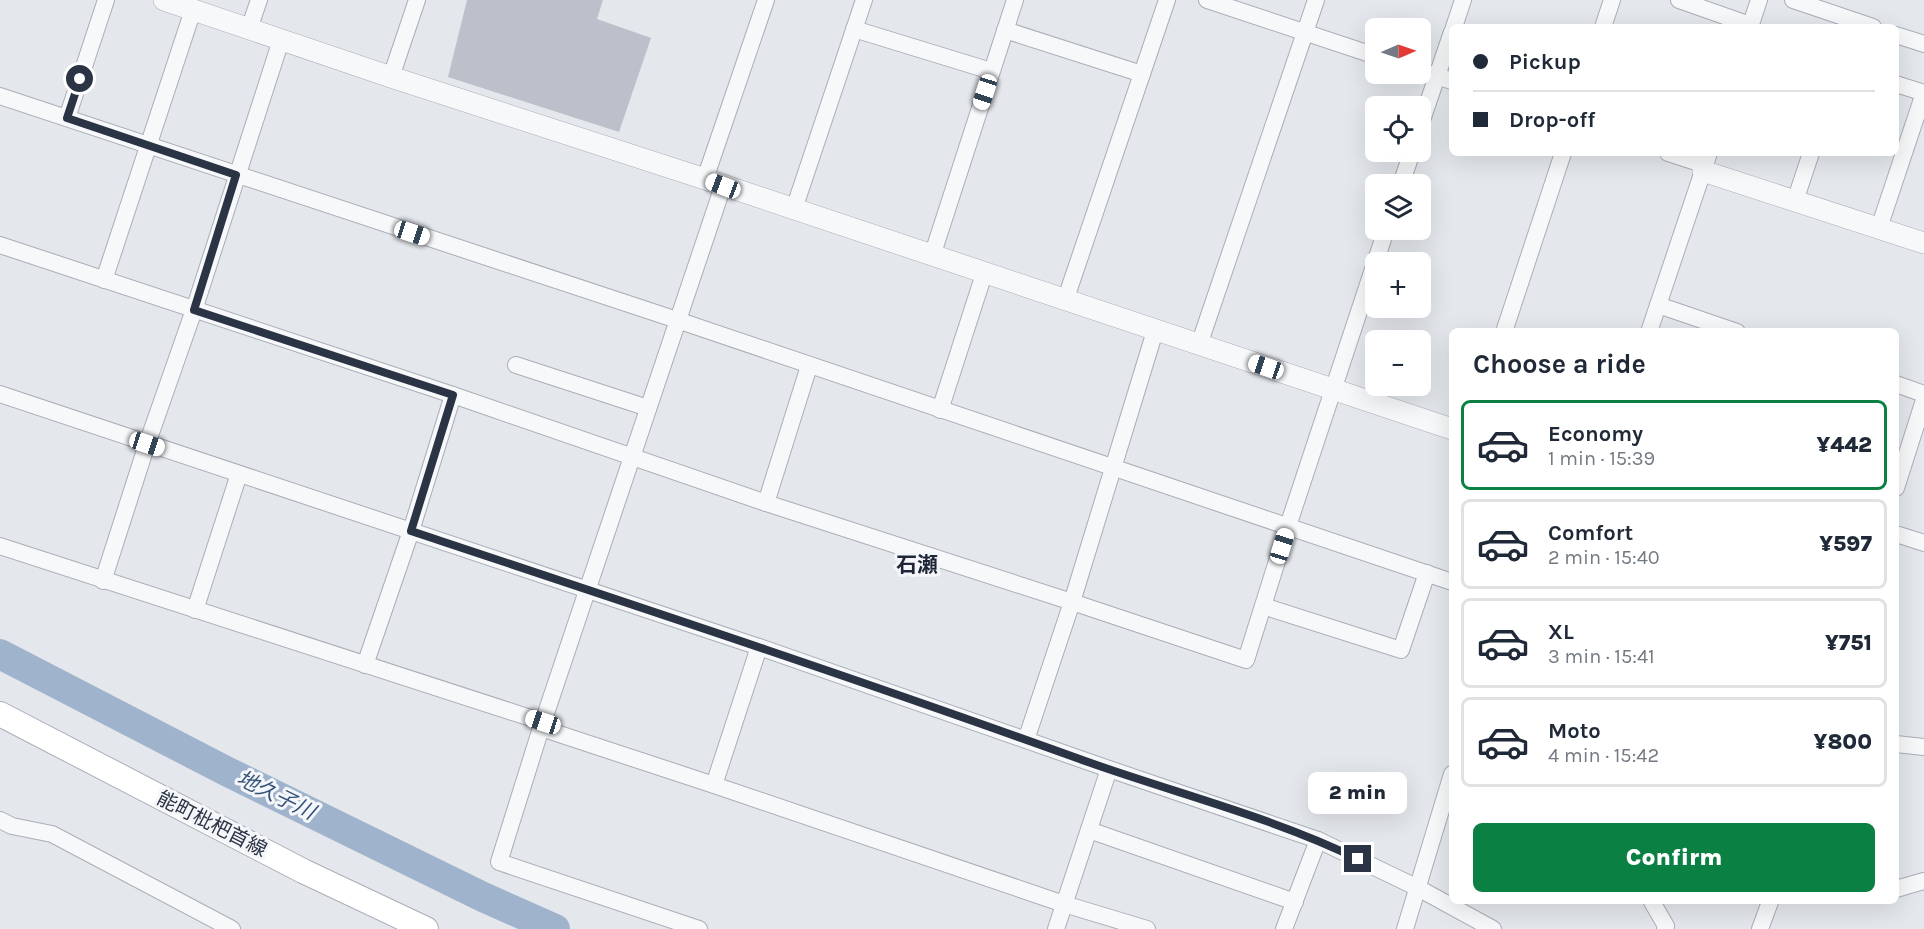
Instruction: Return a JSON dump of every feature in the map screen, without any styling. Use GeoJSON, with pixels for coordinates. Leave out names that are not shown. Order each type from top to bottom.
{"type":"FeatureCollection","features":[{"type":"Feature","properties":{"kind":"main road","name":"能町枇杷首線"},"geometry":{"type":"LineString","coordinates":[[0,714],[303,871],[426,929]]}},
{"type":"Feature","properties":{"kind":"street"},"geometry":{"type":"LineString","coordinates":[[67,118],[106,0]]}},
{"type":"Feature","properties":{"kind":"street"},"geometry":{"type":"LineString","coordinates":[[164,0],[1449,428]]}},
{"type":"Feature","properties":{"kind":"street"},"geometry":{"type":"LineString","coordinates":[[249,29],[259,0]]}},
{"type":"Feature","properties":{"kind":"street"},"geometry":{"type":"LineString","coordinates":[[391,77],[417,0]]}},
{"type":"Feature","properties":{"kind":"street"},"geometry":{"type":"LineString","coordinates":[[699,929],[499,862],[542,725],[677,320],[766,0]]}},
{"type":"Feature","properties":{"kind":"street"},"geometry":{"type":"LineString","coordinates":[[794,209],[864,0]]}},
{"type":"Feature","properties":{"kind":"street"},"geometry":{"type":"LineString","coordinates":[[932,256],[1015,0]]}},
{"type":"Feature","properties":{"kind":"street"},"geometry":{"type":"LineString","coordinates":[[1065,301],[1167,0]]}},
{"type":"Feature","properties":{"kind":"street"},"geometry":{"type":"LineString","coordinates":[[1207,0],[1365,52]]}},
{"type":"Feature","properties":{"kind":"street"},"geometry":{"type":"LineString","coordinates":[[1199,345],[1316,0]]}},
{"type":"Feature","properties":{"kind":"street"},"geometry":{"type":"LineString","coordinates":[[1455,24],[1463,0]]}},
{"type":"Feature","properties":{"kind":"street"},"geometry":{"type":"LineString","coordinates":[[1604,24],[1612,0]]}},
{"type":"Feature","properties":{"kind":"street"},"geometry":{"type":"LineString","coordinates":[[1679,0],[1745,24]]}},
{"type":"Feature","properties":{"kind":"street"},"geometry":{"type":"LineString","coordinates":[[1751,24],[1759,0]]}},
{"type":"Feature","properties":{"kind":"street"},"geometry":{"type":"LineString","coordinates":[[1793,0],[1864,24]]}},
{"type":"Feature","properties":{"kind":"street"},"geometry":{"type":"LineString","coordinates":[[104,280],[193,10]]}},
{"type":"Feature","properties":{"kind":"street"},"geometry":{"type":"LineString","coordinates":[[855,28],[991,71]]}},
{"type":"Feature","properties":{"kind":"street"},"geometry":{"type":"LineString","coordinates":[[1005,30],[1142,74]]}},
{"type":"Feature","properties":{"kind":"street"},"geometry":{"type":"LineString","coordinates":[[1899,35],[1924,44]]}},
{"type":"Feature","properties":{"kind":"street"},"geometry":{"type":"LineString","coordinates":[[103,580],[194,310],[281,40]]}},
{"type":"Feature","properties":{"kind":"street"},"geometry":{"type":"LineString","coordinates":[[1431,105],[1445,79],[1449,52]]}},
{"type":"Feature","properties":{"kind":"street"},"geometry":{"type":"LineString","coordinates":[[1878,228],[1924,93],[1899,85]]}},
{"type":"Feature","properties":{"kind":"street"},"geometry":{"type":"LineString","coordinates":[[0,96],[677,320],[1449,581]]}},
{"type":"Feature","properties":{"kind":"street"},"geometry":{"type":"LineString","coordinates":[[1505,328],[1562,156]]}},
{"type":"Feature","properties":{"kind":"street"},"geometry":{"type":"LineString","coordinates":[[1679,156],[1706,163],[1795,201],[1924,243]]}},
{"type":"Feature","properties":{"kind":"street"},"geometry":{"type":"LineString","coordinates":[[1795,201],[1809,156]]}},
{"type":"Feature","properties":{"kind":"street"},"geometry":{"type":"LineString","coordinates":[[1650,328],[1706,163]]}},
{"type":"Feature","properties":{"kind":"street"},"geometry":{"type":"LineString","coordinates":[[0,245],[453,395],[766,503],[1246,660],[1383,240]]}},
{"type":"Feature","properties":{"kind":"street"},"geometry":{"type":"LineString","coordinates":[[940,410],[984,274]]}},
{"type":"Feature","properties":{"kind":"street"},"geometry":{"type":"LineString","coordinates":[[1658,305],[1725,328]]}},
{"type":"Feature","properties":{"kind":"street"},"geometry":{"type":"LineString","coordinates":[[1026,740],[1072,602],[1155,331]]}},
{"type":"Feature","properties":{"kind":"street"},"geometry":{"type":"LineString","coordinates":[[516,365],[648,408]]}},
{"type":"Feature","properties":{"kind":"street"},"geometry":{"type":"LineString","coordinates":[[766,503],[809,366]]}},
{"type":"Feature","properties":{"kind":"street"},"geometry":{"type":"LineString","coordinates":[[1899,385],[1924,394]]}},
{"type":"Feature","properties":{"kind":"street"},"geometry":{"type":"LineString","coordinates":[[0,394],[759,647],[1318,840],[1449,900]]}},
{"type":"Feature","properties":{"kind":"street"},"geometry":{"type":"LineString","coordinates":[[365,665],[411,531],[453,395]]}},
{"type":"Feature","properties":{"kind":"street"},"geometry":{"type":"LineString","coordinates":[[1899,479],[1924,400]]}},
{"type":"Feature","properties":{"kind":"street"},"geometry":{"type":"LineString","coordinates":[[195,610],[239,474]]}},
{"type":"Feature","properties":{"kind":"street"},"geometry":{"type":"LineString","coordinates":[[1899,535],[1924,543]]}},
{"type":"Feature","properties":{"kind":"street"},"geometry":{"type":"LineString","coordinates":[[0,546],[365,665],[1064,904],[1147,929]]}},
{"type":"Feature","properties":{"kind":"street"},"geometry":{"type":"LineString","coordinates":[[1263,606],[1401,650],[1427,573]]}},
{"type":"Feature","properties":{"kind":"street"},"geometry":{"type":"LineString","coordinates":[[714,785],[759,647]]}},
{"type":"Feature","properties":{"kind":"street"},"geometry":{"type":"LineString","coordinates":[[1899,744],[1924,747]]}},
{"type":"Feature","properties":{"kind":"street"},"geometry":{"type":"LineString","coordinates":[[1056,929],[1108,769]]}},
{"type":"Feature","properties":{"kind":"street"},"geometry":{"type":"LineString","coordinates":[[1405,929],[1449,784]]}},
{"type":"Feature","properties":{"kind":"street"},"geometry":{"type":"LineString","coordinates":[[0,820],[12,826],[52,834],[232,929]]}},
{"type":"Feature","properties":{"kind":"street"},"geometry":{"type":"LineString","coordinates":[[1089,830],[1295,902]]}},
{"type":"Feature","properties":{"kind":"street"},"geometry":{"type":"LineString","coordinates":[[1284,929],[1318,840]]}},
{"type":"Feature","properties":{"kind":"street"},"geometry":{"type":"LineString","coordinates":[[1899,888],[1924,881]]}},
{"type":"Feature","properties":{"kind":"street"},"geometry":{"type":"LineString","coordinates":[[1653,904],[1666,926],[1665,929]]}},
{"type":"Feature","properties":{"kind":"street"},"geometry":{"type":"LineString","coordinates":[[1760,929],[1769,904]]}},
{"type":"Feature","properties":{"kind":"street"},"geometry":{"type":"LineString","coordinates":[[1463,906],[1493,929]]}},
{"type":"Feature","properties":{"kind":"building"},"geometry":{"type":"Polygon","coordinates":[[[467,0],[603,0],[597,19],[651,38],[619,132],[448,77],[467,0]]]}},
{"type":"Feature","properties":{"kind":"waterway","name":"地久子川"},"geometry":{"type":"LineString","coordinates":[[0,654],[226,771],[483,897],[555,929]]}},
{"type":"Feature","properties":{"kind":"district","name":"石瀬"},"geometry":{"type":"Point","coordinates":[917,565]}},
{"type":"Feature","properties":{"kind":"route"},"geometry":{"type":"LineString","coordinates":[[80,79],[67,118],[236,175],[194,310],[453,395],[411,531],[759,647],[1318,840],[1358,859]]}}]}
